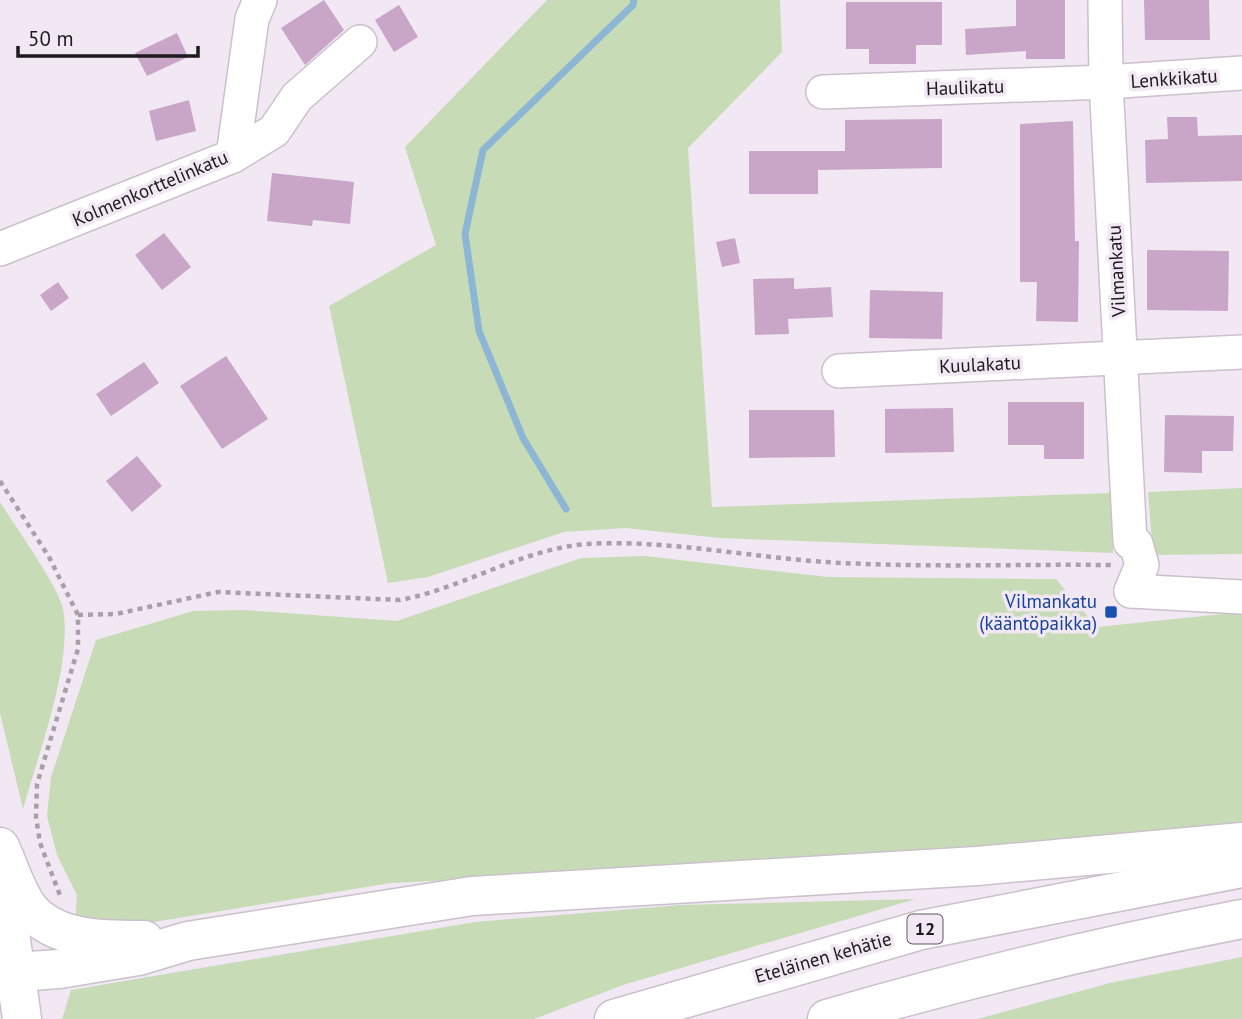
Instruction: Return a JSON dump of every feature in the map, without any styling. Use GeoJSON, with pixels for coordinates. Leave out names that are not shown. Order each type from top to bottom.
{"type":"FeatureCollection","features":[{"type":"Feature","properties":{"kind":"main road"},"geometry":{"type":"LineString","coordinates":[[8,972],[47,971],[138,956],[188,941],[472,896],[977,866],[1242,842]]}},
{"type":"Feature","properties":{"kind":"main road"},"geometry":{"type":"LineString","coordinates":[[0,847],[30,910],[53,928],[72,935],[188,941]]}},
{"type":"Feature","properties":{"kind":"main road"},"geometry":{"type":"LineString","coordinates":[[0,860],[8,972],[22,1019]]}},
{"type":"Feature","properties":{"kind":"main road","name":"Eteläinen kehätie"},"geometry":{"type":"LineString","coordinates":[[614,1019],[922,930],[1242,868]]}},
{"type":"Feature","properties":{"kind":"main road"},"geometry":{"type":"LineString","coordinates":[[827,1019],[933,988],[1137,939],[1242,919]]}},
{"type":"Feature","properties":{"kind":"street","name":"Kolmenkorttelinkatu"},"geometry":{"type":"LineString","coordinates":[[0,249],[233,156],[252,19],[260,0]]}},
{"type":"Feature","properties":{"kind":"street","name":"Vilmankatu"},"geometry":{"type":"LineString","coordinates":[[1105,0],[1106,82],[1121,358],[1128,566]]}},
{"type":"Feature","properties":{"kind":"street"},"geometry":{"type":"LineString","coordinates":[[233,156],[274,131],[297,97],[360,42]]}},
{"type":"Feature","properties":{"kind":"street","name":"Lenkkikatu"},"geometry":{"type":"LineString","coordinates":[[1106,82],[1242,73]]}},
{"type":"Feature","properties":{"kind":"street","name":"Haulikatu"},"geometry":{"type":"LineString","coordinates":[[823,92],[1106,82]]}},
{"type":"Feature","properties":{"kind":"street"},"geometry":{"type":"LineString","coordinates":[[1121,358],[1242,352]]}},
{"type":"Feature","properties":{"kind":"street","name":"Kuulakatu"},"geometry":{"type":"LineString","coordinates":[[839,371],[1121,358]]}},
{"type":"Feature","properties":{"kind":"street"},"geometry":{"type":"LineString","coordinates":[[1128,566],[1242,597]]}},
{"type":"Feature","properties":{"kind":"path"},"geometry":{"type":"LineString","coordinates":[[0,481],[49,557],[78,615],[78,649],[37,784],[36,817],[40,843],[61,892],[61,907],[53,928]]}},
{"type":"Feature","properties":{"kind":"path"},"geometry":{"type":"LineString","coordinates":[[78,615],[116,614],[218,592],[400,600],[429,594],[558,548],[589,544],[648,545],[830,562],[1128,566]]}},
{"type":"Feature","properties":{"kind":"green space"},"geometry":{"type":"Polygon","coordinates":[[[547,0],[780,0],[782,52],[688,148],[712,507],[1111,493],[1113,553],[720,538],[625,528],[564,532],[428,577],[388,583],[329,306],[436,245],[405,147],[547,0]]]}},
{"type":"Feature","properties":{"kind":"green space"},"geometry":{"type":"Polygon","coordinates":[[[1242,488],[1242,554],[1153,555],[1148,492],[1242,488]]]}},
{"type":"Feature","properties":{"kind":"green space"},"geometry":{"type":"Polygon","coordinates":[[[0,502],[54,587],[63,609],[65,631],[59,682],[23,809],[0,713],[0,502]]]}},
{"type":"Feature","properties":{"kind":"green space"},"geometry":{"type":"Polygon","coordinates":[[[645,556],[828,577],[1056,579],[1097,627],[1242,612],[1242,825],[1044,851],[391,883],[136,925],[75,923],[77,895],[57,855],[47,816],[51,777],[96,640],[193,611],[244,610],[397,621],[581,558],[645,556]]]}},
{"type":"Feature","properties":{"kind":"green space"},"geometry":{"type":"Polygon","coordinates":[[[916,899],[623,985],[534,1019],[62,1019],[71,990],[475,922],[681,905],[916,899]]]}},
{"type":"Feature","properties":{"kind":"green space"},"geometry":{"type":"Polygon","coordinates":[[[1242,957],[1242,1019],[977,1019],[1110,983],[1242,957]]]}},
{"type":"Feature","properties":{"kind":"building"},"geometry":{"type":"Polygon","coordinates":[[[324,0],[344,30],[305,65],[281,28],[324,0]]]}},
{"type":"Feature","properties":{"kind":"building"},"geometry":{"type":"Polygon","coordinates":[[[1016,0],[1065,0],[1065,59],[1026,59],[1026,51],[966,55],[965,29],[1016,26],[1016,0]]]}},
{"type":"Feature","properties":{"kind":"building"},"geometry":{"type":"Polygon","coordinates":[[[1144,0],[1209,0],[1210,40],[1145,40],[1144,0]]]}},
{"type":"Feature","properties":{"kind":"building"},"geometry":{"type":"Polygon","coordinates":[[[846,2],[942,2],[942,45],[916,45],[916,64],[869,64],[869,49],[846,49],[846,2]]]}},
{"type":"Feature","properties":{"kind":"building"},"geometry":{"type":"Polygon","coordinates":[[[399,5],[418,37],[394,52],[375,20],[399,5]]]}},
{"type":"Feature","properties":{"kind":"building"},"geometry":{"type":"Polygon","coordinates":[[[177,33],[188,57],[147,76],[135,53],[177,33]]]}},
{"type":"Feature","properties":{"kind":"building"},"geometry":{"type":"Polygon","coordinates":[[[189,100],[196,131],[156,141],[149,111],[189,100]]]}},
{"type":"Feature","properties":{"kind":"building"},"geometry":{"type":"Polygon","coordinates":[[[1167,117],[1197,117],[1198,136],[1242,135],[1242,181],[1146,183],[1145,140],[1168,139],[1167,117]]]}},
{"type":"Feature","properties":{"kind":"building"},"geometry":{"type":"Polygon","coordinates":[[[942,119],[942,168],[818,170],[818,194],[749,194],[749,151],[845,151],[845,120],[942,119]]]}},
{"type":"Feature","properties":{"kind":"building"},"geometry":{"type":"Polygon","coordinates":[[[1073,121],[1075,241],[1079,241],[1078,322],[1036,321],[1037,282],[1020,282],[1020,124],[1073,121]]]}},
{"type":"Feature","properties":{"kind":"building"},"geometry":{"type":"Polygon","coordinates":[[[272,173],[354,182],[350,224],[313,220],[312,226],[267,221],[272,173]]]}},
{"type":"Feature","properties":{"kind":"building"},"geometry":{"type":"Polygon","coordinates":[[[164,233],[191,267],[162,290],[135,255],[164,233]]]}},
{"type":"Feature","properties":{"kind":"building"},"geometry":{"type":"Polygon","coordinates":[[[735,238],[740,263],[722,267],[716,242],[735,238]]]}},
{"type":"Feature","properties":{"kind":"building"},"geometry":{"type":"Polygon","coordinates":[[[1147,250],[1229,251],[1228,311],[1147,310],[1147,250]]]}},
{"type":"Feature","properties":{"kind":"building"},"geometry":{"type":"Polygon","coordinates":[[[794,278],[794,289],[831,287],[833,317],[788,319],[789,334],[755,335],[753,279],[794,278]]]}},
{"type":"Feature","properties":{"kind":"building"},"geometry":{"type":"Polygon","coordinates":[[[58,282],[69,298],[51,311],[40,295],[58,282]]]}},
{"type":"Feature","properties":{"kind":"building"},"geometry":{"type":"Polygon","coordinates":[[[870,290],[943,292],[942,339],[869,338],[870,290]]]}},
{"type":"Feature","properties":{"kind":"building"},"geometry":{"type":"Polygon","coordinates":[[[226,356],[268,419],[222,449],[180,386],[226,356]]]}},
{"type":"Feature","properties":{"kind":"building"},"geometry":{"type":"Polygon","coordinates":[[[144,362],[159,383],[111,416],[96,394],[144,362]]]}},
{"type":"Feature","properties":{"kind":"building"},"geometry":{"type":"Polygon","coordinates":[[[1008,402],[1084,402],[1084,459],[1044,459],[1044,445],[1008,445],[1008,402]]]}},
{"type":"Feature","properties":{"kind":"building"},"geometry":{"type":"Polygon","coordinates":[[[953,408],[954,452],[885,453],[885,409],[953,408]]]}},
{"type":"Feature","properties":{"kind":"building"},"geometry":{"type":"Polygon","coordinates":[[[749,410],[834,410],[835,457],[749,458],[749,410]]]}},
{"type":"Feature","properties":{"kind":"building"},"geometry":{"type":"Polygon","coordinates":[[[1165,415],[1234,416],[1233,451],[1202,451],[1202,473],[1164,472],[1165,415]]]}},
{"type":"Feature","properties":{"kind":"building"},"geometry":{"type":"Polygon","coordinates":[[[137,456],[162,486],[132,512],[106,481],[137,456]]]}},
{"type":"Feature","properties":{"kind":"waterway"},"geometry":{"type":"LineString","coordinates":[[566,509],[523,438],[479,331],[465,234],[483,150],[633,5],[634,0]]}},
{"type":"Feature","properties":{"kind":"place","name":"Vilmankatu (kääntöpaikka)"},"geometry":{"type":"Point","coordinates":[1111,612]}}]}
